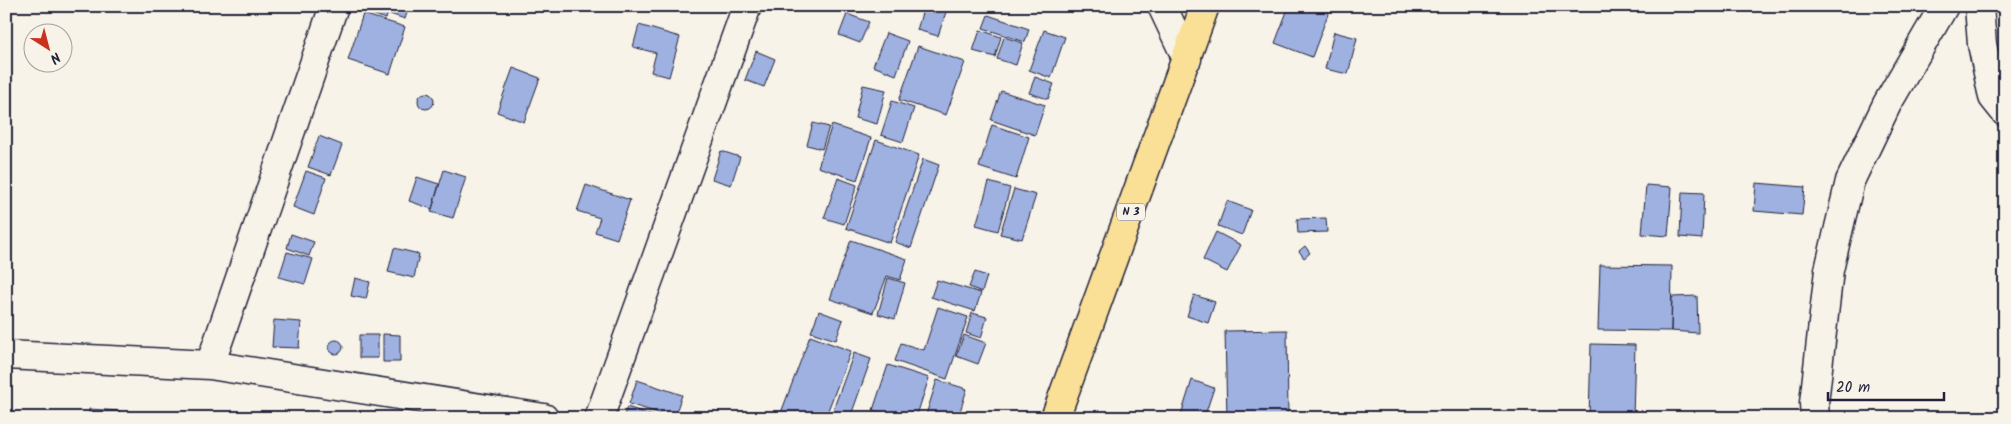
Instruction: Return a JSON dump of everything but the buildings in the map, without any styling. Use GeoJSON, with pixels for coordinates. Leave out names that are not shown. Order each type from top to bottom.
{"type":"FeatureCollection","features":[{"type":"Feature","properties":{"kind":"main road","name":"N 3"},"geometry":{"type":"LineString","coordinates":[[1055,418],[1205,6]]}},
{"type":"Feature","properties":{"kind":"street"},"geometry":{"type":"LineString","coordinates":[[210,365],[334,6]]}},
{"type":"Feature","properties":{"kind":"street"},"geometry":{"type":"LineString","coordinates":[[599,418],[747,6]]}},
{"type":"Feature","properties":{"kind":"street"},"geometry":{"type":"LineString","coordinates":[[1162,6],[1187,59]]}},
{"type":"Feature","properties":{"kind":"street"},"geometry":{"type":"LineString","coordinates":[[1815,418],[1814,404],[1830,270],[1850,181],[1887,104],[1944,6]]}},
{"type":"Feature","properties":{"kind":"street"},"geometry":{"type":"LineString","coordinates":[[1979,6],[1982,44],[1993,97],[2005,112]]}},
{"type":"Feature","properties":{"kind":"street"},"geometry":{"type":"LineString","coordinates":[[6,355],[210,365],[544,418]]}}]}
